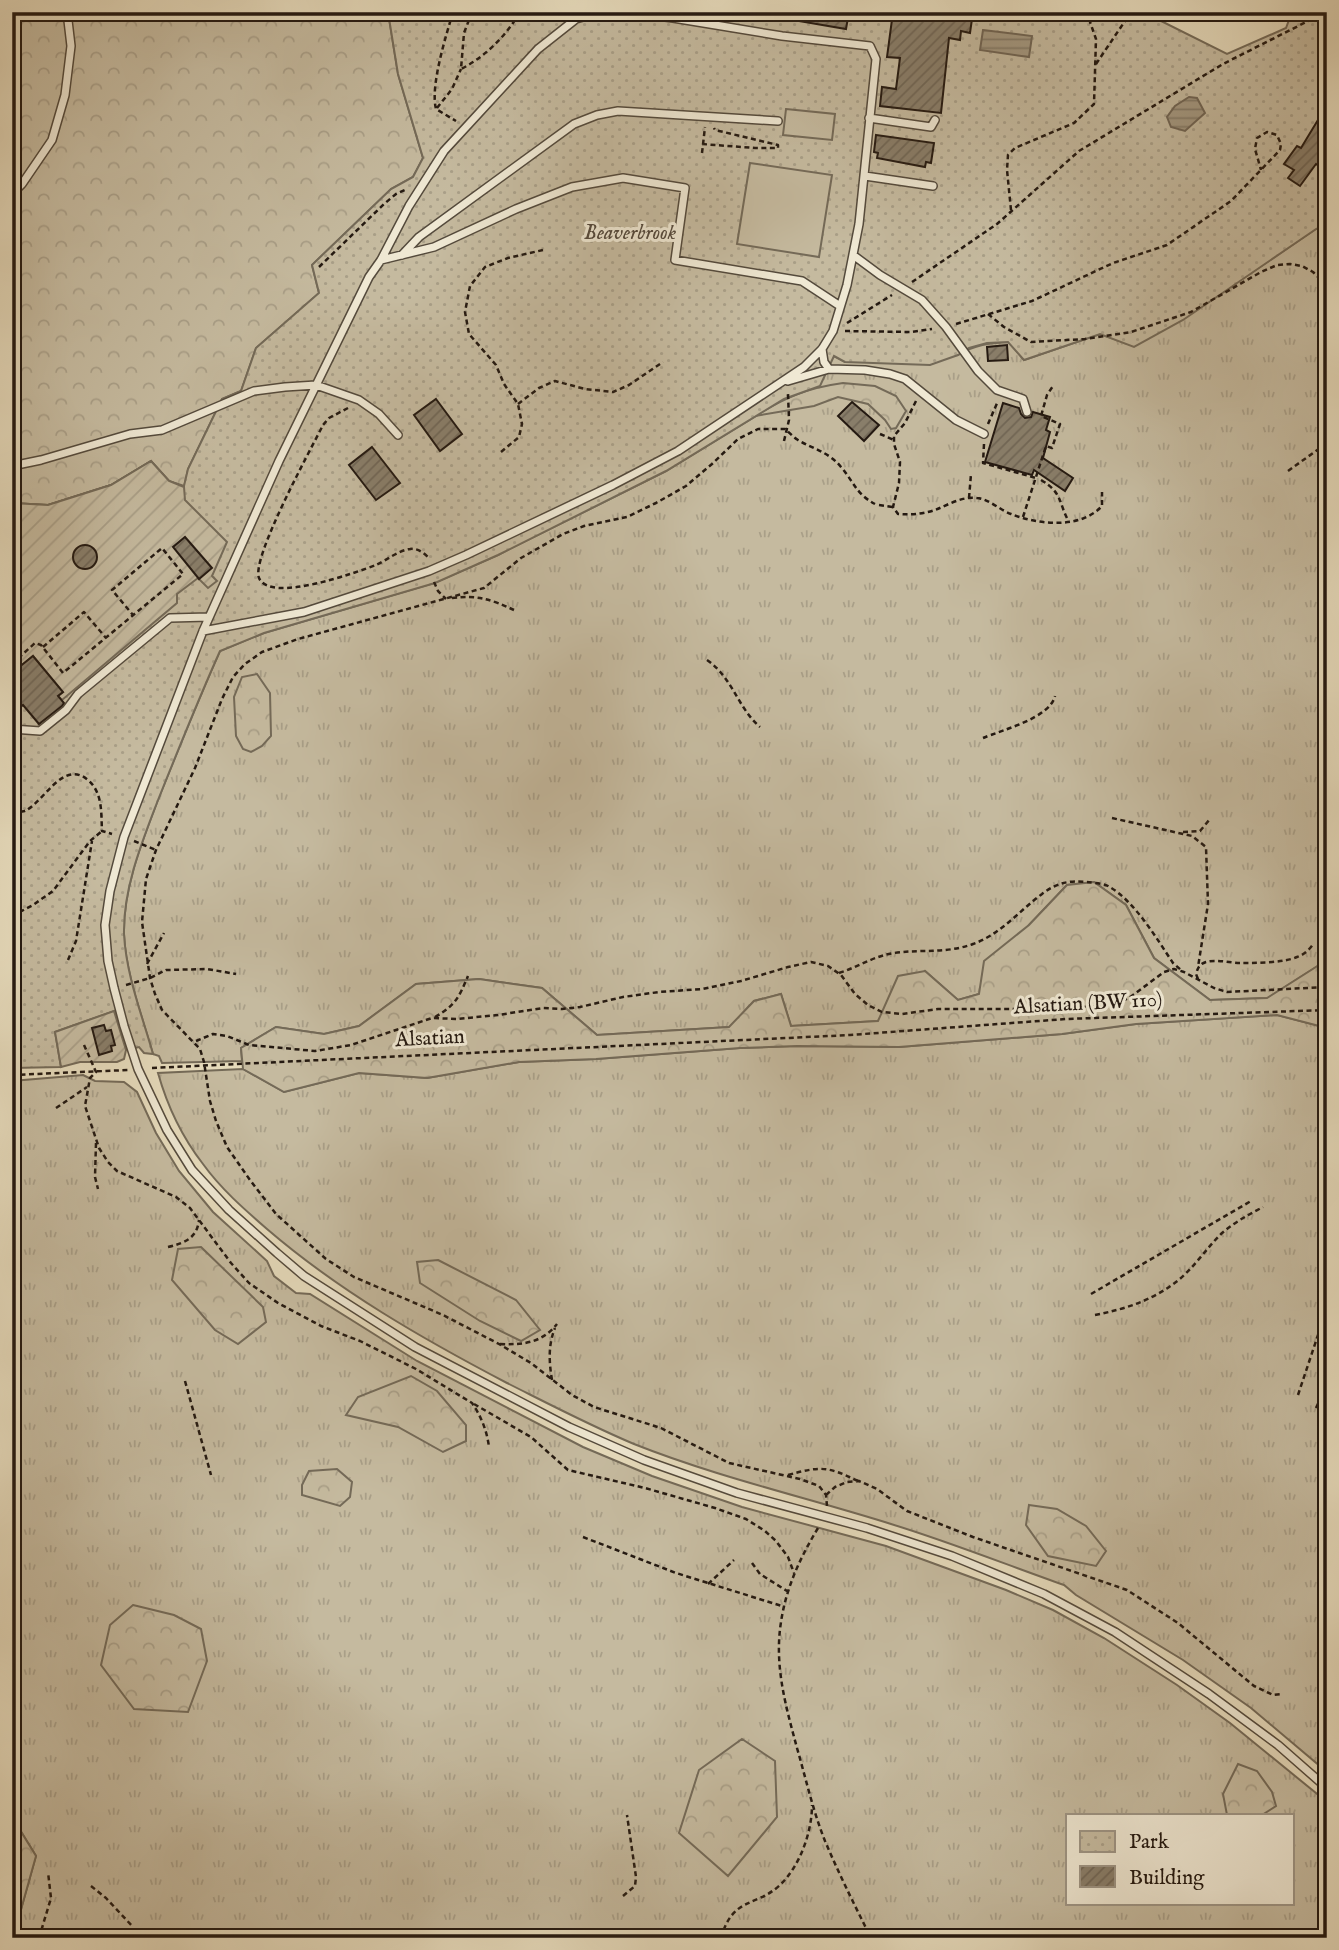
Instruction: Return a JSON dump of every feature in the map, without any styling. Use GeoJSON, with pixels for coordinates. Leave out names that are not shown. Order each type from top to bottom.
{"type":"FeatureCollection","features":[{"type":"Feature","properties":{"kind":"lane"},"geometry":{"type":"LineString","coordinates":[[12,194],[52,140],[65,95],[71,46],[67,12]]}},
{"type":"Feature","properties":{"kind":"lane"},"geometry":{"type":"LineString","coordinates":[[601,12],[576,19],[538,49],[444,151],[369,277],[209,617],[124,837],[110,891],[105,925],[108,961],[138,1069],[167,1130],[192,1170],[229,1210],[304,1276],[415,1348],[569,1427],[644,1460],[723,1488],[952,1556],[1044,1594],[1115,1632],[1209,1694],[1278,1745],[1327,1788]]}},
{"type":"Feature","properties":{"kind":"lane"},"geometry":{"type":"LineString","coordinates":[[203,631],[304,612],[429,571],[466,555],[678,452],[782,383],[822,349],[833,331],[847,285],[859,224],[876,59],[870,46],[782,36],[626,12]]}},
{"type":"Feature","properties":{"kind":"lane"},"geometry":{"type":"LineString","coordinates":[[401,255],[419,237],[574,124],[597,115],[618,111],[778,121]]}},
{"type":"Feature","properties":{"kind":"lane"},"geometry":{"type":"LineString","coordinates":[[869,118],[930,127],[935,120]]}},
{"type":"Feature","properties":{"kind":"lane"},"geometry":{"type":"LineString","coordinates":[[865,176],[933,186]]}},
{"type":"Feature","properties":{"kind":"lane"},"geometry":{"type":"LineString","coordinates":[[381,260],[433,247],[572,187],[622,178],[685,188],[675,260],[802,281],[840,306]]}},
{"type":"Feature","properties":{"kind":"lane"},"geometry":{"type":"LineString","coordinates":[[853,255],[922,300],[978,371],[997,390],[1023,399],[1027,412]]}},
{"type":"Feature","properties":{"kind":"lane"},"geometry":{"type":"LineString","coordinates":[[822,349],[824,362],[829,369]]}},
{"type":"Feature","properties":{"kind":"lane"},"geometry":{"type":"LineString","coordinates":[[782,383],[829,369],[890,374],[905,379],[956,420],[984,434]]}},
{"type":"Feature","properties":{"kind":"lane"},"geometry":{"type":"LineString","coordinates":[[12,466],[130,434],[162,430],[254,391],[285,387],[316,385],[359,400],[379,414],[398,435]]}},
{"type":"Feature","properties":{"kind":"lane"},"geometry":{"type":"LineString","coordinates":[[12,729],[40,732],[66,710],[78,694],[170,618],[209,617]]}},
{"type":"Feature","properties":{"kind":"path"},"geometry":{"type":"LineString","coordinates":[[453,12],[442,51],[434,99],[436,109],[465,127]]}},
{"type":"Feature","properties":{"kind":"path"},"geometry":{"type":"LineString","coordinates":[[436,109],[452,89],[461,69],[464,33],[472,12]]}},
{"type":"Feature","properties":{"kind":"path"},"geometry":{"type":"LineString","coordinates":[[461,69],[475,62],[509,31],[520,12]]}},
{"type":"Feature","properties":{"kind":"path"},"geometry":{"type":"LineString","coordinates":[[1011,212],[1008,155],[1014,148],[1074,123],[1094,104],[1096,39],[1089,19],[1079,12]]}},
{"type":"Feature","properties":{"kind":"path"},"geometry":{"type":"LineString","coordinates":[[1095,65],[1125,21],[1141,12]]}},
{"type":"Feature","properties":{"kind":"path"},"geometry":{"type":"LineString","coordinates":[[833,331],[902,289],[997,224],[1079,151],[1223,64],[1314,18]]}},
{"type":"Feature","properties":{"kind":"path"},"geometry":{"type":"LineString","coordinates":[[702,144],[778,148],[778,145],[715,130],[713,126],[705,127],[702,144],[702,153]]}},
{"type":"Feature","properties":{"kind":"path"},"geometry":{"type":"LineString","coordinates":[[833,331],[912,332],[942,327],[1031,301],[1113,263],[1167,245],[1231,201],[1261,170],[1280,150],[1281,144],[1277,135],[1266,132],[1257,138],[1255,149],[1261,170]]}},
{"type":"Feature","properties":{"kind":"path"},"geometry":{"type":"LineString","coordinates":[[319,267],[396,194],[409,189],[418,192]]}},
{"type":"Feature","properties":{"kind":"path"},"geometry":{"type":"LineString","coordinates":[[501,452],[519,437],[522,425],[518,404],[504,384],[496,365],[469,334],[465,312],[470,286],[485,267],[508,258],[543,250]]}},
{"type":"Feature","properties":{"kind":"path"},"geometry":{"type":"LineString","coordinates":[[988,314],[1004,327],[1031,342],[1085,339],[1131,332],[1191,312],[1261,271],[1277,265],[1302,266],[1313,272],[1327,286]]}},
{"type":"Feature","properties":{"kind":"path"},"geometry":{"type":"LineString","coordinates":[[518,404],[539,388],[555,381],[613,391],[629,385],[663,362]]}},
{"type":"Feature","properties":{"kind":"path"},"geometry":{"type":"LineString","coordinates":[[1023,517],[1046,446],[1052,448],[1060,424],[1041,416],[1047,395],[1053,386]]}},
{"type":"Feature","properties":{"kind":"path"},"geometry":{"type":"LineString","coordinates":[[784,441],[789,420],[790,387]]}},
{"type":"Feature","properties":{"kind":"path"},"geometry":{"type":"LineString","coordinates":[[1002,391],[984,434],[983,463],[1036,478]]}},
{"type":"Feature","properties":{"kind":"path"},"geometry":{"type":"LineString","coordinates":[[893,507],[899,483],[900,462],[894,436],[905,423],[921,392]]}},
{"type":"Feature","properties":{"kind":"path"},"geometry":{"type":"LineString","coordinates":[[359,400],[323,425],[276,519],[258,565],[259,577],[264,586],[272,588],[303,587],[378,564],[408,549],[418,550],[433,562],[429,571],[444,599]]}},
{"type":"Feature","properties":{"kind":"path"},"geometry":{"type":"LineString","coordinates":[[871,1938],[825,1840],[783,1698],[779,1666],[781,1621],[788,1592],[802,1555],[824,1516],[826,1495],[819,1486],[729,1463],[661,1428],[594,1408],[572,1395],[531,1363],[499,1344],[443,1315],[355,1277],[326,1259],[293,1230],[276,1214],[228,1147],[210,1101],[200,1049],[162,1010],[155,994],[147,964],[142,922],[146,879],[222,699],[233,677],[245,664],[262,652],[298,639],[484,588],[521,558],[563,534],[584,526],[627,517],[686,486],[738,439],[758,429],[785,429],[796,439],[821,450],[842,467],[858,492],[866,499],[877,505],[893,507],[898,514],[915,515],[976,498],[1032,520],[1069,522],[1094,516],[1102,506],[1102,492]]}},
{"type":"Feature","properties":{"kind":"path"},"geometry":{"type":"LineString","coordinates":[[880,433],[894,440]]}},
{"type":"Feature","properties":{"kind":"path"},"geometry":{"type":"LineString","coordinates":[[1288,471],[1327,443]]}},
{"type":"Feature","properties":{"kind":"path"},"geometry":{"type":"LineString","coordinates":[[969,498],[971,474]]}},
{"type":"Feature","properties":{"kind":"path"},"geometry":{"type":"LineString","coordinates":[[1041,480],[1054,487],[1069,522]]}},
{"type":"Feature","properties":{"kind":"path"},"geometry":{"type":"LineString","coordinates":[[12,664],[35,643],[43,647],[63,673],[183,574],[162,548],[112,590],[133,615]]}},
{"type":"Feature","properties":{"kind":"path"},"geometry":{"type":"LineString","coordinates":[[444,599],[473,596],[491,600],[513,610]]}},
{"type":"Feature","properties":{"kind":"path"},"geometry":{"type":"LineString","coordinates":[[43,647],[85,612],[106,638]]}},
{"type":"Feature","properties":{"kind":"path"},"geometry":{"type":"LineString","coordinates":[[707,660],[719,668],[750,719],[760,727]]}},
{"type":"Feature","properties":{"kind":"path"},"geometry":{"type":"LineString","coordinates":[[983,738],[1042,712],[1054,701],[1055,696]]}},
{"type":"Feature","properties":{"kind":"path"},"geometry":{"type":"LineString","coordinates":[[12,812],[25,811],[57,781],[69,774],[82,775],[92,783],[100,799],[102,831]]}},
{"type":"Feature","properties":{"kind":"path"},"geometry":{"type":"LineString","coordinates":[[1112,818],[1192,836],[1206,847],[1208,917],[1196,974],[1199,981]]}},
{"type":"Feature","properties":{"kind":"path"},"geometry":{"type":"LineString","coordinates":[[1176,832],[1200,831],[1210,819]]}},
{"type":"Feature","properties":{"kind":"path"},"geometry":{"type":"LineString","coordinates":[[102,831],[156,850]]}},
{"type":"Feature","properties":{"kind":"path"},"geometry":{"type":"LineString","coordinates":[[12,916],[53,891],[92,839],[102,831]]}},
{"type":"Feature","properties":{"kind":"path"},"geometry":{"type":"LineString","coordinates":[[68,960],[76,941],[92,839]]}},
{"type":"Feature","properties":{"kind":"path"},"geometry":{"type":"LineString","coordinates":[[837,973],[894,953],[943,951],[974,944],[1001,929],[1045,891],[1060,882],[1076,881],[1106,885],[1123,898],[1173,963],[1214,988],[1227,992],[1327,987]]}},
{"type":"Feature","properties":{"kind":"path"},"geometry":{"type":"LineString","coordinates":[[147,964],[164,933]]}},
{"type":"Feature","properties":{"kind":"path"},"geometry":{"type":"LineString","coordinates":[[1198,967],[1212,961],[1242,963],[1297,957],[1314,943]]}},
{"type":"Feature","properties":{"kind":"path"},"geometry":{"type":"LineString","coordinates":[[432,1018],[498,1015],[542,1008],[562,1009],[623,997],[702,989],[811,962],[828,966],[868,1005],[882,1012],[902,1014],[939,1009],[1105,1006],[1129,998],[1164,972],[1174,969],[1184,972]]}},
{"type":"Feature","properties":{"kind":"path"},"geometry":{"type":"LineString","coordinates":[[150,978],[166,970],[180,968],[236,974]]}},
{"type":"Feature","properties":{"kind":"path"},"geometry":{"type":"LineString","coordinates":[[194,1041],[213,1034],[227,1035],[249,1045],[315,1051],[351,1045],[432,1018],[450,1009],[458,999],[468,976]]}},
{"type":"Feature","properties":{"kind":"path","name":"Alsatian (BW 110)"},"geometry":{"type":"LineString","coordinates":[[850,1035],[1066,1019],[1327,1010]]}},
{"type":"Feature","properties":{"kind":"path","name":"Alsatian"},"geometry":{"type":"LineString","coordinates":[[12,1075],[850,1035]]}},
{"type":"Feature","properties":{"kind":"path"},"geometry":{"type":"LineString","coordinates":[[84,1045],[96,1072],[87,1087],[85,1106],[96,1139],[108,1162],[117,1171],[176,1197],[190,1208],[230,1263],[249,1283],[278,1303],[321,1326],[360,1341],[415,1369],[531,1437],[568,1470],[645,1488],[746,1519],[776,1541],[788,1557],[794,1573]]}},
{"type":"Feature","properties":{"kind":"path"},"geometry":{"type":"LineString","coordinates":[[56,1108],[87,1087]]}},
{"type":"Feature","properties":{"kind":"path"},"geometry":{"type":"LineString","coordinates":[[96,1139],[95,1177],[98,1189]]}},
{"type":"Feature","properties":{"kind":"path"},"geometry":{"type":"LineString","coordinates":[[1091,1294],[1251,1201]]}},
{"type":"Feature","properties":{"kind":"path"},"geometry":{"type":"LineString","coordinates":[[1095,1315],[1132,1307],[1155,1296],[1192,1268],[1224,1232],[1263,1207]]}},
{"type":"Feature","properties":{"kind":"path"},"geometry":{"type":"LineString","coordinates":[[168,1247],[187,1241],[194,1235],[199,1220]]}},
{"type":"Feature","properties":{"kind":"path"},"geometry":{"type":"LineString","coordinates":[[1298,1395],[1318,1335],[1327,1321]]}},
{"type":"Feature","properties":{"kind":"path"},"geometry":{"type":"LineString","coordinates":[[499,1344],[527,1344],[547,1334],[557,1324],[552,1334],[550,1349],[552,1380]]}},
{"type":"Feature","properties":{"kind":"path"},"geometry":{"type":"LineString","coordinates":[[185,1381],[211,1475]]}},
{"type":"Feature","properties":{"kind":"path"},"geometry":{"type":"LineString","coordinates":[[1316,1408],[1327,1384]]}},
{"type":"Feature","properties":{"kind":"path"},"geometry":{"type":"LineString","coordinates":[[472,1403],[487,1435],[489,1447]]}},
{"type":"Feature","properties":{"kind":"path"},"geometry":{"type":"LineString","coordinates":[[785,1476],[820,1468],[835,1470],[877,1489],[907,1511],[973,1537],[1127,1590],[1178,1623],[1254,1686],[1273,1695],[1282,1694]]}},
{"type":"Feature","properties":{"kind":"path"},"geometry":{"type":"LineString","coordinates":[[826,1495],[847,1482],[859,1481],[864,1484]]}},
{"type":"Feature","properties":{"kind":"path"},"geometry":{"type":"LineString","coordinates":[[583,1536],[708,1584],[785,1607]]}},
{"type":"Feature","properties":{"kind":"path"},"geometry":{"type":"LineString","coordinates":[[708,1584],[734,1560]]}},
{"type":"Feature","properties":{"kind":"path"},"geometry":{"type":"LineString","coordinates":[[752,1563],[760,1574],[788,1592]]}},
{"type":"Feature","properties":{"kind":"path"},"geometry":{"type":"LineString","coordinates":[[721,1938],[726,1922],[734,1912],[779,1885],[793,1868],[812,1818],[811,1798]]}},
{"type":"Feature","properties":{"kind":"path"},"geometry":{"type":"LineString","coordinates":[[623,1896],[635,1886],[636,1877],[627,1815]]}},
{"type":"Feature","properties":{"kind":"path"},"geometry":{"type":"LineString","coordinates":[[39,1938],[51,1898],[48,1872]]}},
{"type":"Feature","properties":{"kind":"path"},"geometry":{"type":"LineString","coordinates":[[91,1886],[133,1927]]}},
{"type":"Feature","properties":{"kind":"green space"},"geometry":{"type":"Polygon","coordinates":[[[12,12],[388,12],[398,74],[423,158],[413,177],[391,189],[312,265],[319,293],[256,348],[241,391],[222,399],[188,469],[184,487],[169,481],[151,461],[111,485],[48,505],[12,503],[12,12]]]}},
{"type":"Feature","properties":{"kind":"green space","name":"Beaverbrook"},"geometry":{"type":"Polygon","coordinates":[[[388,12],[1158,12],[1155,18],[1227,54],[1286,28],[1292,12],[1327,12],[1327,224],[1183,320],[1134,347],[1100,334],[1024,360],[1008,342],[987,343],[969,348],[930,365],[845,362],[834,356],[820,386],[784,399],[666,471],[498,555],[435,583],[264,633],[220,651],[146,832],[127,900],[125,949],[135,995],[153,1054],[144,1053],[139,1047],[126,1050],[114,1011],[55,1032],[61,1067],[12,1068],[12,503],[48,505],[111,485],[151,461],[169,481],[184,486],[188,469],[222,399],[241,391],[256,348],[319,293],[312,265],[391,189],[413,177],[423,158],[398,74],[388,12]]]}},
{"type":"Feature","properties":{"kind":"green space"},"geometry":{"type":"Polygon","coordinates":[[[786,109],[835,114],[832,140],[783,135],[786,109]]]}},
{"type":"Feature","properties":{"kind":"green space"},"geometry":{"type":"Polygon","coordinates":[[[750,163],[832,175],[819,257],[737,244],[750,163]]]}},
{"type":"Feature","properties":{"kind":"green space"},"geometry":{"type":"Polygon","coordinates":[[[1327,224],[1327,960],[1268,998],[1210,1000],[1154,958],[1126,905],[1094,882],[1067,885],[1029,925],[979,994],[958,1000],[925,971],[878,1021],[791,1026],[781,994],[754,1001],[730,1027],[597,1035],[542,988],[479,979],[416,984],[359,1026],[324,1034],[276,1027],[241,1048],[242,1061],[162,1063],[159,1056],[153,1054],[135,995],[125,949],[127,900],[146,832],[220,651],[264,633],[434,583],[498,555],[666,471],[784,399],[834,356],[845,362],[869,362],[958,355],[982,345],[1009,342],[1024,360],[1100,334],[1134,346],[1327,224]]]}},
{"type":"Feature","properties":{"kind":"green space"},"geometry":{"type":"Polygon","coordinates":[[[843,383],[875,386],[896,396],[906,411],[896,428],[891,429],[868,404],[838,397],[814,406],[755,416],[797,394],[843,383]]]}},
{"type":"Feature","properties":{"kind":"green space"},"geometry":{"type":"Polygon","coordinates":[[[151,461],[169,481],[184,487],[185,500],[227,542],[212,576],[217,581],[208,588],[198,578],[177,594],[177,603],[62,700],[58,696],[63,692],[33,656],[14,672],[18,677],[12,682],[12,503],[48,505],[111,485],[151,461]]]}},
{"type":"Feature","properties":{"kind":"green space"},"geometry":{"type":"Polygon","coordinates":[[[257,674],[270,693],[271,736],[262,746],[251,752],[243,749],[236,736],[234,697],[242,677],[257,674]]]}},
{"type":"Feature","properties":{"kind":"green space"},"geometry":{"type":"Polygon","coordinates":[[[1094,882],[1126,905],[1154,958],[1210,1000],[1267,998],[1327,960],[1327,1028],[1277,1015],[1136,1024],[1062,1034],[899,1047],[740,1048],[519,1062],[427,1078],[359,1073],[284,1092],[243,1069],[241,1048],[276,1027],[324,1034],[359,1026],[416,984],[479,979],[542,988],[597,1035],[729,1027],[754,1001],[781,994],[791,1026],[878,1021],[898,976],[925,971],[958,1000],[979,994],[984,961],[1029,925],[1067,885],[1094,882]]]}},
{"type":"Feature","properties":{"kind":"green space"},"geometry":{"type":"Polygon","coordinates":[[[114,1011],[126,1050],[124,1059],[117,1062],[80,1062],[61,1067],[55,1032],[114,1011]]]}},
{"type":"Feature","properties":{"kind":"green space"},"geometry":{"type":"Polygon","coordinates":[[[1277,1015],[1327,1028],[1327,1772],[1251,1708],[1183,1660],[1064,1585],[913,1531],[729,1477],[634,1444],[507,1383],[413,1331],[352,1293],[295,1252],[225,1190],[195,1154],[182,1132],[158,1073],[243,1069],[284,1092],[359,1073],[427,1078],[519,1062],[740,1048],[899,1047],[1062,1034],[1136,1024],[1277,1015]]]}},
{"type":"Feature","properties":{"kind":"green space"},"geometry":{"type":"Polygon","coordinates":[[[83,1075],[95,1081],[124,1082],[137,1092],[156,1133],[179,1171],[213,1212],[267,1261],[274,1276],[296,1293],[310,1294],[417,1361],[583,1447],[652,1476],[742,1507],[886,1546],[1053,1610],[1104,1638],[1177,1685],[1230,1723],[1327,1802],[1327,1938],[13,1938],[36,1856],[12,1817],[12,1081],[83,1075]]]}},
{"type":"Feature","properties":{"kind":"green space"},"geometry":{"type":"Polygon","coordinates":[[[201,1247],[263,1307],[266,1322],[238,1344],[215,1330],[172,1280],[178,1249],[201,1247]]]}},
{"type":"Feature","properties":{"kind":"green space"},"geometry":{"type":"Polygon","coordinates":[[[438,1260],[516,1300],[540,1330],[521,1341],[480,1321],[420,1283],[417,1262],[438,1260]]]}},
{"type":"Feature","properties":{"kind":"green space"},"geometry":{"type":"Polygon","coordinates":[[[411,1376],[437,1391],[466,1425],[466,1441],[443,1452],[398,1427],[346,1415],[358,1397],[411,1376]]]}},
{"type":"Feature","properties":{"kind":"green space"},"geometry":{"type":"Polygon","coordinates":[[[337,1469],[352,1482],[350,1497],[340,1506],[302,1495],[302,1485],[309,1471],[337,1469]]]}},
{"type":"Feature","properties":{"kind":"green space"},"geometry":{"type":"Polygon","coordinates":[[[1029,1505],[1057,1509],[1086,1526],[1106,1551],[1096,1566],[1048,1556],[1026,1525],[1029,1505]]]}},
{"type":"Feature","properties":{"kind":"green space"},"geometry":{"type":"Polygon","coordinates":[[[133,1605],[174,1615],[201,1629],[207,1661],[188,1712],[134,1709],[101,1665],[110,1625],[133,1605]]]}},
{"type":"Feature","properties":{"kind":"green space"},"geometry":{"type":"Polygon","coordinates":[[[742,1739],[775,1761],[777,1817],[728,1876],[679,1833],[699,1770],[742,1739]]]}},
{"type":"Feature","properties":{"kind":"green space"},"geometry":{"type":"Polygon","coordinates":[[[1238,1764],[1257,1771],[1272,1792],[1276,1806],[1264,1814],[1227,1814],[1223,1794],[1238,1764]]]}},
{"type":"Feature","properties":{"kind":"green space"},"geometry":{"type":"Polygon","coordinates":[[[12,1817],[36,1856],[13,1938],[12,1938],[12,1817]]]}},
{"type":"Feature","properties":{"kind":"shaded area"},"geometry":{"type":"Polygon","coordinates":[[[983,30],[1032,36],[1029,57],[980,50],[983,30]]]}},
{"type":"Feature","properties":{"kind":"shaded area"},"geometry":{"type":"Polygon","coordinates":[[[1189,97],[1197,98],[1205,113],[1185,131],[1171,127],[1167,117],[1175,106],[1189,97]]]}},
{"type":"Feature","properties":{"kind":"building"},"geometry":{"type":"Polygon","coordinates":[[[788,12],[849,12],[846,29],[787,19],[788,12]]]}},
{"type":"Feature","properties":{"kind":"building"},"geometry":{"type":"Polygon","coordinates":[[[893,12],[909,12],[908,14],[935,18],[935,12],[952,12],[952,15],[972,19],[970,33],[961,31],[960,40],[949,38],[941,113],[880,106],[882,87],[896,89],[900,58],[887,57],[893,12]]]}},
{"type":"Feature","properties":{"kind":"building"},"geometry":{"type":"Polygon","coordinates":[[[1327,105],[1327,156],[1319,166],[1316,164],[1300,186],[1288,178],[1294,170],[1284,164],[1297,146],[1301,148],[1327,105]]]}},
{"type":"Feature","properties":{"kind":"building"},"geometry":{"type":"Polygon","coordinates":[[[876,135],[934,143],[931,163],[926,162],[925,167],[877,158],[878,153],[874,152],[876,135]]]}},
{"type":"Feature","properties":{"kind":"building"},"geometry":{"type":"Polygon","coordinates":[[[1007,345],[1008,360],[988,361],[987,347],[1007,345]]]}},
{"type":"Feature","properties":{"kind":"building"},"geometry":{"type":"Polygon","coordinates":[[[436,399],[462,434],[440,451],[414,415],[436,399]]]}},
{"type":"Feature","properties":{"kind":"building"},"geometry":{"type":"Polygon","coordinates":[[[852,402],[879,425],[864,441],[838,416],[852,402]]]}},
{"type":"Feature","properties":{"kind":"building"},"geometry":{"type":"Polygon","coordinates":[[[1003,403],[1019,408],[1025,418],[1031,417],[1033,412],[1050,417],[1046,430],[1050,432],[1043,458],[1073,478],[1065,491],[1034,470],[1032,475],[985,462],[1003,403]]]}},
{"type":"Feature","properties":{"kind":"building"},"geometry":{"type":"Polygon","coordinates":[[[372,447],[400,483],[376,500],[349,465],[372,447]]]}},
{"type":"Feature","properties":{"kind":"building"},"geometry":{"type":"Polygon","coordinates":[[[185,537],[212,568],[199,579],[173,547],[185,537]]]}},
{"type":"Feature","properties":{"kind":"building"},"geometry":{"type":"Polygon","coordinates":[[[85,545],[96,552],[97,557],[90,568],[85,569],[74,562],[73,557],[80,546],[85,545]]]}},
{"type":"Feature","properties":{"kind":"building"},"geometry":{"type":"Polygon","coordinates":[[[33,656],[63,692],[58,696],[64,703],[39,724],[23,705],[12,714],[12,682],[18,677],[13,672],[33,656]]]}},
{"type":"Feature","properties":{"kind":"building"},"geometry":{"type":"Polygon","coordinates":[[[104,1025],[106,1031],[111,1030],[115,1045],[111,1046],[112,1051],[99,1055],[92,1028],[104,1025]]]}}]}
